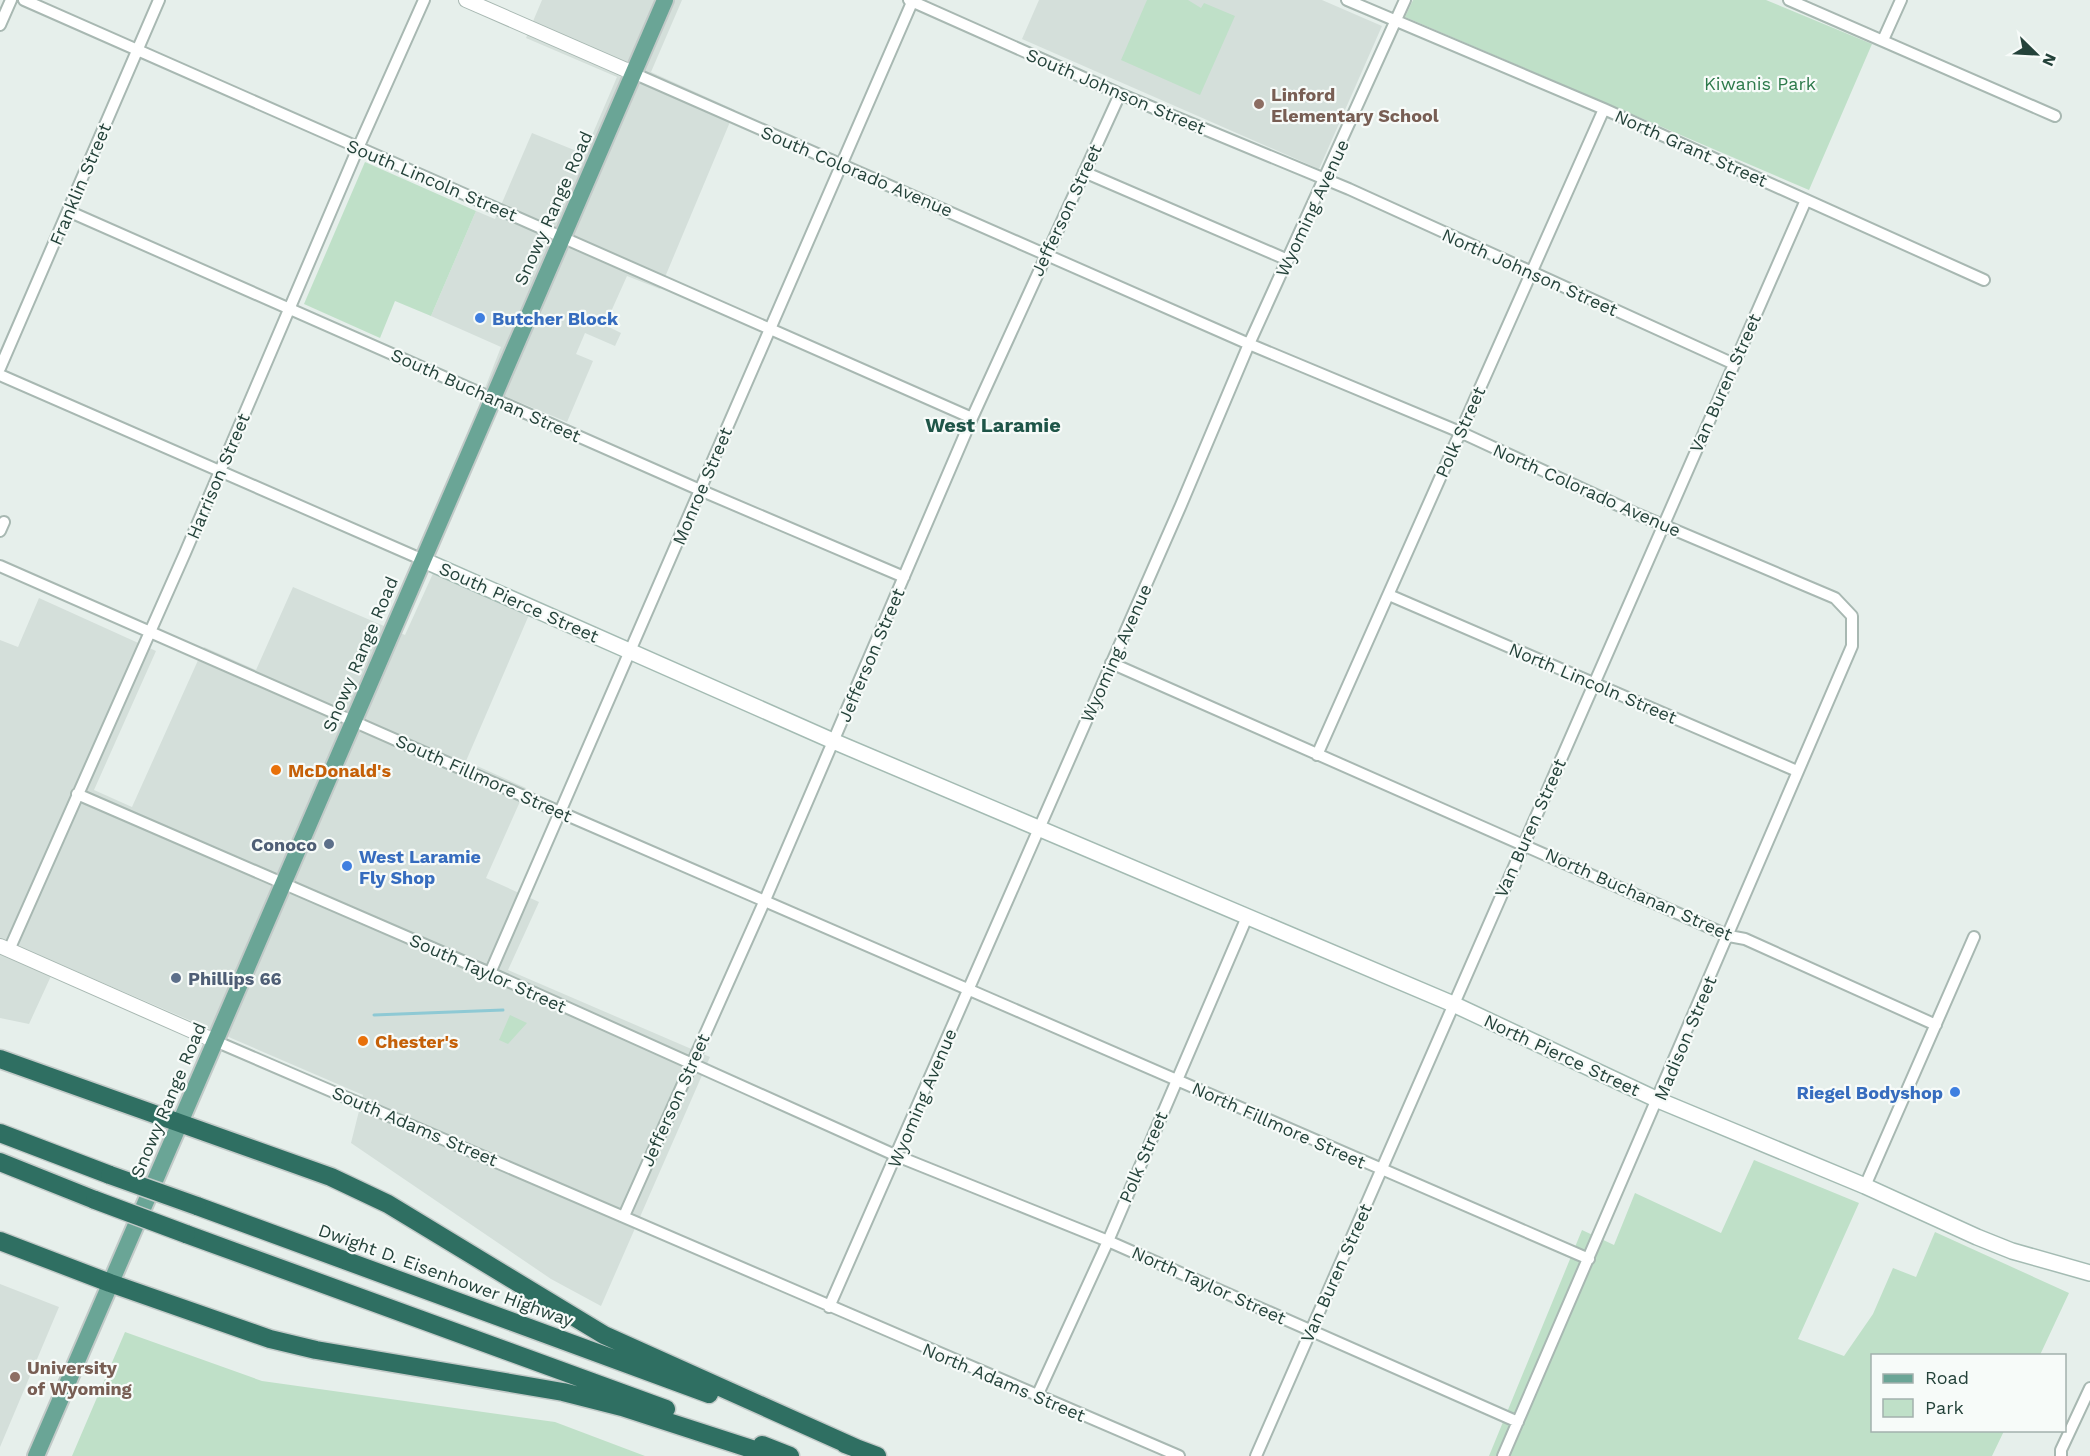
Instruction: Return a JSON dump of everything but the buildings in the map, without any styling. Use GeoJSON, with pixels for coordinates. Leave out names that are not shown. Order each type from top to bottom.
{"type":"FeatureCollection","features":[{"type":"Feature","properties":{"kind":"highway"},"geometry":{"type":"LineString","coordinates":[[0,1059],[331,1177],[388,1204],[604,1335],[856,1448]]}},
{"type":"Feature","properties":{"kind":"highway","name":"Dwight D. Eisenhower Highway"},"geometry":{"type":"LineString","coordinates":[[0,1133],[877,1456]]}},
{"type":"Feature","properties":{"kind":"highway"},"geometry":{"type":"LineString","coordinates":[[0,1162],[186,1234],[790,1456]]}},
{"type":"Feature","properties":{"kind":"highway"},"geometry":{"type":"LineString","coordinates":[[0,1241],[110,1283],[270,1338],[316,1350],[563,1392],[622,1407],[773,1456]]}},
{"type":"Feature","properties":{"kind":"main road","name":"Snowy Range Road"},"geometry":{"type":"LineString","coordinates":[[36,1456],[421,559],[665,0]]}},
{"type":"Feature","properties":{"kind":"main road","name":"South Pierce Street"},"geometry":{"type":"LineString","coordinates":[[421,559],[833,741],[1039,826]]}},
{"type":"Feature","properties":{"kind":"main road","name":"North Pierce Street"},"geometry":{"type":"LineString","coordinates":[[1039,826],[1453,1004],[1658,1100],[1865,1186],[2012,1251],[2090,1274]]}},
{"type":"Feature","properties":{"kind":"street"},"geometry":{"type":"LineString","coordinates":[[0,25],[11,0]]}},
{"type":"Feature","properties":{"kind":"street","name":"South Lincoln Street"},"geometry":{"type":"LineString","coordinates":[[24,0],[972,418]]}},
{"type":"Feature","properties":{"kind":"street","name":"Franklin Street"},"geometry":{"type":"LineString","coordinates":[[0,368],[159,0]]}},
{"type":"Feature","properties":{"kind":"street","name":"Harrison Street"},"geometry":{"type":"LineString","coordinates":[[4,948],[77,794],[149,632],[424,0]]}},
{"type":"Feature","properties":{"kind":"street","name":"South Colorado Avenue"},"geometry":{"type":"LineString","coordinates":[[465,0],[840,165],[1047,253],[1249,344]]}},
{"type":"Feature","properties":{"kind":"street","name":"South Johnson Street"},"geometry":{"type":"LineString","coordinates":[[911,0],[1120,94],[1326,179]]}},
{"type":"Feature","properties":{"kind":"street","name":"Monroe Street"},"geometry":{"type":"LineString","coordinates":[[490,973],[562,813],[911,0]]}},
{"type":"Feature","properties":{"kind":"street","name":"North Grant Street"},"geometry":{"type":"LineString","coordinates":[[1347,0],[1604,109],[1984,280]]}},
{"type":"Feature","properties":{"kind":"street","name":"Wyoming Avenue"},"geometry":{"type":"LineString","coordinates":[[829,1307],[897,1156],[1249,344],[1326,179],[1405,0]]}},
{"type":"Feature","properties":{"kind":"street"},"geometry":{"type":"LineString","coordinates":[[1789,0],[2055,116]]}},
{"type":"Feature","properties":{"kind":"street"},"geometry":{"type":"LineString","coordinates":[[1883,40],[1901,0]]}},
{"type":"Feature","properties":{"kind":"street","name":"Jefferson Street"},"geometry":{"type":"LineString","coordinates":[[624,1216],[765,900],[972,418],[1120,94]]}},
{"type":"Feature","properties":{"kind":"street","name":"Polk Street"},"geometry":{"type":"LineString","coordinates":[[1317,755],[1604,109]]}},
{"type":"Feature","properties":{"kind":"street"},"geometry":{"type":"LineString","coordinates":[[1084,172],[1288,260]]}},
{"type":"Feature","properties":{"kind":"street","name":"North Johnson Street"},"geometry":{"type":"LineString","coordinates":[[1326,179],[1734,364]]}},
{"type":"Feature","properties":{"kind":"street","name":"Van Buren Street"},"geometry":{"type":"LineString","coordinates":[[1256,1456],[1806,200]]}},
{"type":"Feature","properties":{"kind":"street","name":"South Buchanan Street"},"geometry":{"type":"LineString","coordinates":[[68,212],[700,490],[904,577]]}},
{"type":"Feature","properties":{"kind":"street","name":"North Colorado Avenue"},"geometry":{"type":"LineString","coordinates":[[1249,344],[1460,432],[1662,525],[1835,598],[1852,616]]}},
{"type":"Feature","properties":{"kind":"street","name":"South Pierce Street"},"geometry":{"type":"LineString","coordinates":[[0,375],[421,559]]}},
{"type":"Feature","properties":{"kind":"street","name":"South Fillmore Street"},"geometry":{"type":"LineString","coordinates":[[0,566],[969,989]]}},
{"type":"Feature","properties":{"kind":"street","name":"North Lincoln Street"},"geometry":{"type":"LineString","coordinates":[[1389,595],[1797,771]]}},
{"type":"Feature","properties":{"kind":"street","name":"Madison Street"},"geometry":{"type":"LineString","coordinates":[[1503,1456],[1852,646],[1852,616]]}},
{"type":"Feature","properties":{"kind":"street","name":"North Buchanan Street"},"geometry":{"type":"LineString","coordinates":[[1111,663],[1317,755],[1523,842],[1728,936],[1745,939],[1936,1025]]}},
{"type":"Feature","properties":{"kind":"street","name":"South Taylor Street"},"geometry":{"type":"LineString","coordinates":[[77,794],[490,973],[897,1156]]}},
{"type":"Feature","properties":{"kind":"street","name":"Polk Street"},"geometry":{"type":"LineString","coordinates":[[1037,1396],[1108,1241],[1175,1080],[1247,917]]}},
{"type":"Feature","properties":{"kind":"street"},"geometry":{"type":"LineString","coordinates":[[1865,1186],[1974,937]]}},
{"type":"Feature","properties":{"kind":"street","name":"South Adams Street"},"geometry":{"type":"LineString","coordinates":[[4,948],[829,1307]]}},
{"type":"Feature","properties":{"kind":"street","name":"North Fillmore Street"},"geometry":{"type":"LineString","coordinates":[[969,989],[1589,1259]]}},
{"type":"Feature","properties":{"kind":"street","name":"North Taylor Street"},"geometry":{"type":"LineString","coordinates":[[897,1156],[1108,1241],[1518,1422]]}},
{"type":"Feature","properties":{"kind":"street","name":"North Adams Street"},"geometry":{"type":"LineString","coordinates":[[829,1307],[1179,1456]]}},
{"type":"Feature","properties":{"kind":"street"},"geometry":{"type":"LineString","coordinates":[[2061,1456],[2061,1450],[2090,1388]]}},
{"type":"Feature","properties":{"kind":"shaded area"},"geometry":{"type":"Polygon","coordinates":[[[542,0],[682,0],[651,72],[735,110],[660,289],[627,276],[605,325],[621,333],[615,346],[585,333],[576,354],[593,361],[567,422],[485,388],[501,347],[431,316],[476,211],[495,219],[532,133],[584,154],[617,77],[526,38],[542,0]]]}},
{"type":"Feature","properties":{"kind":"shaded area","name":"Linford Elementary School"},"geometry":{"type":"Polygon","coordinates":[[[1039,0],[1322,0],[1382,26],[1319,169],[1022,39],[1039,0]]]}},
{"type":"Feature","properties":{"kind":"shaded area"},"geometry":{"type":"Polygon","coordinates":[[[440,558],[535,601],[466,761],[526,788],[486,878],[539,902],[508,970],[710,1057],[601,1306],[551,1279],[351,1143],[363,1095],[57,963],[29,1024],[0,1018],[0,640],[18,647],[39,598],[156,651],[94,790],[132,807],[204,647],[256,670],[293,587],[405,635],[440,558]]]}},
{"type":"Feature","properties":{"kind":"shaded area","name":"University of Wyoming"},"geometry":{"type":"Polygon","coordinates":[[[0,1284],[59,1307],[0,1447],[0,1284]]]}},
{"type":"Feature","properties":{"kind":"green space"},"geometry":{"type":"Polygon","coordinates":[[[1147,0],[1188,0],[1201,8],[1204,3],[1235,16],[1200,95],[1121,60],[1147,0]]]}},
{"type":"Feature","properties":{"kind":"green space","name":"Kiwanis Park"},"geometry":{"type":"Polygon","coordinates":[[[1413,0],[1766,0],[1872,44],[1809,190],[1405,17],[1413,0]]]}},
{"type":"Feature","properties":{"kind":"green space"},"geometry":{"type":"Polygon","coordinates":[[[365,162],[476,211],[431,316],[395,301],[380,338],[304,304],[365,162]]]}},
{"type":"Feature","properties":{"kind":"green space"},"geometry":{"type":"Polygon","coordinates":[[[510,1015],[527,1023],[508,1044],[499,1040],[510,1015]]]}},
{"type":"Feature","properties":{"kind":"green space"},"geometry":{"type":"Polygon","coordinates":[[[1754,1160],[1859,1203],[1798,1339],[1844,1356],[1873,1314],[1893,1268],[1916,1277],[1935,1232],[2069,1293],[2040,1354],[1871,1354],[1871,1432],[2004,1432],[1992,1456],[1489,1456],[1582,1230],[1614,1245],[1635,1193],[1721,1233],[1754,1160]]]}},
{"type":"Feature","properties":{"kind":"green space"},"geometry":{"type":"Polygon","coordinates":[[[125,1332],[262,1381],[555,1422],[645,1456],[72,1456],[125,1332]]]}},
{"type":"Feature","properties":{"kind":"waterway"},"geometry":{"type":"LineString","coordinates":[[374,1015],[503,1010]]}},
{"type":"Feature","properties":{"kind":"place","name":"Linford Elementary School"},"geometry":{"type":"Point","coordinates":[1259,104]}},
{"type":"Feature","properties":{"kind":"place","name":"Butcher Block"},"geometry":{"type":"Point","coordinates":[480,318]}},
{"type":"Feature","properties":{"kind":"place","name":"McDonald's"},"geometry":{"type":"Point","coordinates":[276,770]}},
{"type":"Feature","properties":{"kind":"place","name":"Conoco"},"geometry":{"type":"Point","coordinates":[329,844]}},
{"type":"Feature","properties":{"kind":"place","name":"West Laramie Fly Shop"},"geometry":{"type":"Point","coordinates":[347,866]}},
{"type":"Feature","properties":{"kind":"place","name":"Phillips 66"},"geometry":{"type":"Point","coordinates":[176,978]}},
{"type":"Feature","properties":{"kind":"place","name":"Chester's"},"geometry":{"type":"Point","coordinates":[363,1041]}},
{"type":"Feature","properties":{"kind":"place","name":"Riegel Bodyshop"},"geometry":{"type":"Point","coordinates":[1955,1092]}},
{"type":"Feature","properties":{"kind":"place","name":"University of Wyoming"},"geometry":{"type":"Point","coordinates":[15,1377]}},
{"type":"Feature","properties":{"kind":"district","name":"West Laramie"},"geometry":{"type":"Point","coordinates":[993,425]}}]}
